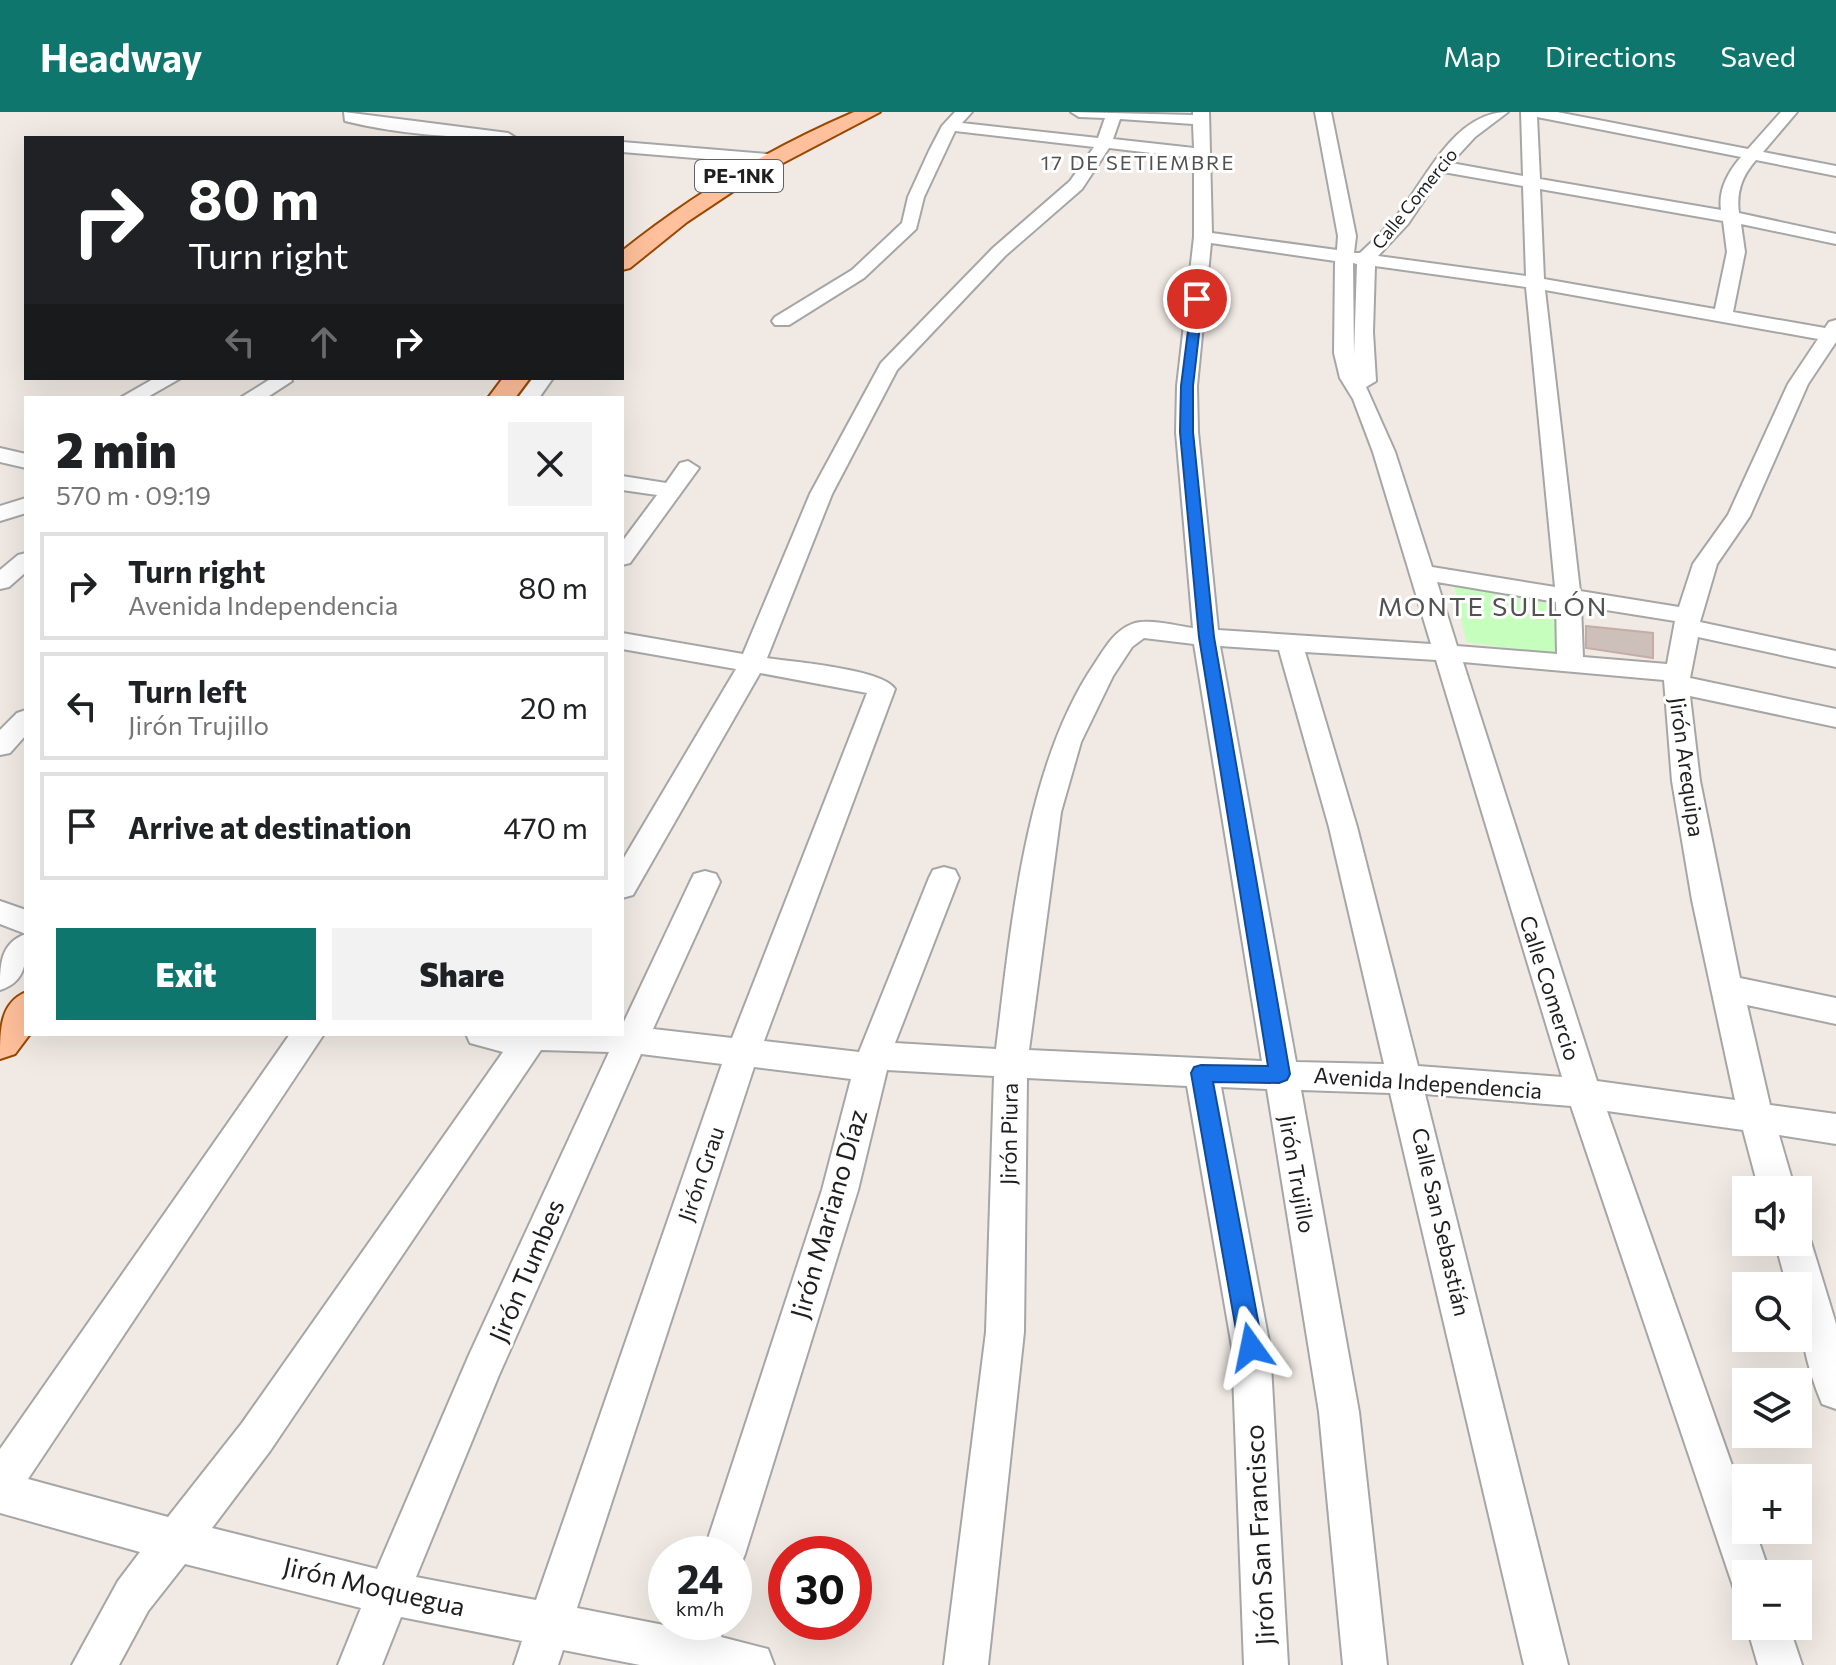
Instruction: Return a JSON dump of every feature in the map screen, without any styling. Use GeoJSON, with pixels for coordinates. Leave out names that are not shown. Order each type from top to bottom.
{"type":"FeatureCollection","features":[{"type":"Feature","properties":{"kind":"main road","name":"PE-1NK"},"geometry":{"type":"LineString","coordinates":[[624,261],[671,221],[768,159],[870,112]]}},
{"type":"Feature","properties":{"kind":"main road"},"geometry":{"type":"LineString","coordinates":[[503,396],[515,380]]}},
{"type":"Feature","properties":{"kind":"main road"},"geometry":{"type":"LineString","coordinates":[[0,1042],[24,1011]]}},
{"type":"Feature","properties":{"kind":"street"},"geometry":{"type":"LineString","coordinates":[[352,112],[350,118],[367,122],[490,136]]}},
{"type":"Feature","properties":{"kind":"street"},"geometry":{"type":"LineString","coordinates":[[782,321],[858,274],[910,225],[919,189],[950,126],[964,112]]}},
{"type":"Feature","properties":{"kind":"street"},"geometry":{"type":"LineString","coordinates":[[1079,112],[1201,116]]}},
{"type":"Feature","properties":{"kind":"street","name":"Calle Comercio"},"geometry":{"type":"LineString","coordinates":[[1323,112],[1347,236],[1343,255],[1344,353],[1350,378],[1363,399],[1384,452],[1584,1093],[1744,1560]]}},
{"type":"Feature","properties":{"kind":"street","name":"Calle Comercio"},"geometry":{"type":"LineString","coordinates":[[1363,399],[1366,380],[1363,332],[1366,258],[1402,220],[1439,166],[1469,134],[1500,112]]}},
{"type":"Feature","properties":{"kind":"street"},"geometry":{"type":"LineString","coordinates":[[1570,664],[1568,594],[1535,283],[1530,182],[1531,112],[1836,171]]}},
{"type":"Feature","properties":{"kind":"street"},"geometry":{"type":"LineString","coordinates":[[1723,315],[1736,252],[1728,198],[1737,172],[1789,112]]}},
{"type":"Feature","properties":{"kind":"street"},"geometry":{"type":"LineString","coordinates":[[624,884],[752,664],[821,494],[888,367],[999,252],[1076,185],[1105,143],[1114,115]]}},
{"type":"Feature","properties":{"kind":"street","name":"Jirón Trujillo"},"geometry":{"type":"LineString","coordinates":[[1201,116],[1203,237],[1187,386],[1187,432],[1206,637],[1339,1412],[1365,1665]]}},
{"type":"Feature","properties":{"kind":"street"},"geometry":{"type":"LineString","coordinates":[[950,126],[1204,154]]}},
{"type":"Feature","properties":{"kind":"street"},"geometry":{"type":"LineString","coordinates":[[624,147],[768,159]]}},
{"type":"Feature","properties":{"kind":"street"},"geometry":{"type":"LineString","coordinates":[[1439,166],[1731,217],[1836,239]]}},
{"type":"Feature","properties":{"kind":"street"},"geometry":{"type":"LineString","coordinates":[[1203,237],[1535,283],[1834,332]]}},
{"type":"Feature","properties":{"kind":"street","name":"Jirón Arequipa"},"geometry":{"type":"LineString","coordinates":[[1773,1176],[1756,1117],[1707,900],[1686,781],[1676,678],[1688,621],[1705,564],[1739,516],[1798,384],[1834,332]]}},
{"type":"Feature","properties":{"kind":"street"},"geometry":{"type":"LineString","coordinates":[[134,396],[167,380]]}},
{"type":"Feature","properties":{"kind":"street"},"geometry":{"type":"LineString","coordinates":[[254,396],[282,381]]}},
{"type":"Feature","properties":{"kind":"street"},"geometry":{"type":"LineString","coordinates":[[624,554],[688,468]]}},
{"type":"Feature","properties":{"kind":"street"},"geometry":{"type":"LineString","coordinates":[[624,483],[671,490]]}},
{"type":"Feature","properties":{"kind":"street"},"geometry":{"type":"LineString","coordinates":[[0,514],[24,506]]}},
{"type":"Feature","properties":{"kind":"street"},"geometry":{"type":"LineString","coordinates":[[0,582],[24,562]]}},
{"type":"Feature","properties":{"kind":"street"},"geometry":{"type":"LineString","coordinates":[[1420,572],[1568,594],[1836,659]]}},
{"type":"Feature","properties":{"kind":"street"},"geometry":{"type":"LineString","coordinates":[[0,589],[24,593]]}},
{"type":"Feature","properties":{"kind":"street","name":"Jirón Piura"},"geometry":{"type":"LineString","coordinates":[[966,1665],[1005,1332],[1011,1062],[1022,968],[1047,812],[1067,742],[1100,675],[1123,641],[1139,630],[1206,637]]}},
{"type":"Feature","properties":{"kind":"street"},"geometry":{"type":"LineString","coordinates":[[1206,637],[1570,664],[1676,678],[1836,718]]}},
{"type":"Feature","properties":{"kind":"street"},"geometry":{"type":"LineString","coordinates":[[624,641],[752,664]]}},
{"type":"Feature","properties":{"kind":"street","name":"Calle San Sebastián"},"geometry":{"type":"LineString","coordinates":[[1289,641],[1343,827],[1407,1079],[1546,1665]]}},
{"type":"Feature","properties":{"kind":"street","name":"Jirón Grau"},"geometry":{"type":"LineString","coordinates":[[536,1665],[547,1624],[743,1052],[882,689],[871,684],[752,664]]}},
{"type":"Feature","properties":{"kind":"street"},"geometry":{"type":"LineString","coordinates":[[0,746],[24,721]]}},
{"type":"Feature","properties":{"kind":"street","name":"Jirón Mariano Díaz"},"geometry":{"type":"LineString","coordinates":[[730,1536],[840,1190],[872,1062],[944,878]]}},
{"type":"Feature","properties":{"kind":"street","name":"Jirón Tumbes"},"geometry":{"type":"LineString","coordinates":[[360,1665],[563,1187],[705,882]]}},
{"type":"Feature","properties":{"kind":"street"},"geometry":{"type":"LineString","coordinates":[[0,912],[24,921]]}},
{"type":"Feature","properties":{"kind":"street"},"geometry":{"type":"LineString","coordinates":[[0,978],[24,948]]}},
{"type":"Feature","properties":{"kind":"street"},"geometry":{"type":"LineString","coordinates":[[1728,988],[1836,1011]]}},
{"type":"Feature","properties":{"kind":"street"},"geometry":{"type":"LineString","coordinates":[[0,1484],[307,1036]]}},
{"type":"Feature","properties":{"kind":"street","name":"Avenida Independencia"},"geometry":{"type":"LineString","coordinates":[[506,1036],[632,1040],[872,1062],[1011,1062],[1201,1073],[1407,1079],[1584,1093],[1836,1129]]}},
{"type":"Feature","properties":{"kind":"street"},"geometry":{"type":"LineString","coordinates":[[94,1665],[133,1596],[256,1437],[531,1038]]}},
{"type":"Feature","properties":{"kind":"street","name":"Jirón San Francisco"},"geometry":{"type":"LineString","coordinates":[[1201,1073],[1251,1347],[1266,1665]]}},
{"type":"Feature","properties":{"kind":"street"},"geometry":{"type":"LineString","coordinates":[[1797,1256],[1836,1390]]}},
{"type":"Feature","properties":{"kind":"street","name":"Jirón Moquegua"},"geometry":{"type":"LineString","coordinates":[[0,1492],[388,1593],[547,1624],[695,1647],[752,1665]]}},
{"type":"Feature","properties":{"kind":"street"},"geometry":{"type":"LineString","coordinates":[[1772,1640],[1780,1665]]}},
{"type":"Feature","properties":{"kind":"green space"},"geometry":{"type":"Polygon","coordinates":[[[1454,585],[1557,601],[1557,651],[1550,654],[1466,642],[1454,585]]]}},
{"type":"Feature","properties":{"kind":"building"},"geometry":{"type":"Polygon","coordinates":[[[1586,626],[1653,633],[1653,658],[1586,648],[1586,626]]]}},
{"type":"Feature","properties":{"kind":"district","name":"17 DE SETIEMBRE"},"geometry":{"type":"Point","coordinates":[1138,163]}},
{"type":"Feature","properties":{"kind":"district","name":"MONTE SULLÓN"},"geometry":{"type":"Point","coordinates":[1493,607]}},
{"type":"Feature","properties":{"kind":"route"},"geometry":{"type":"LineString","coordinates":[[1197,299],[1187,386],[1187,432],[1206,637],[1279,1074],[1201,1073],[1251,1347]]}}]}
